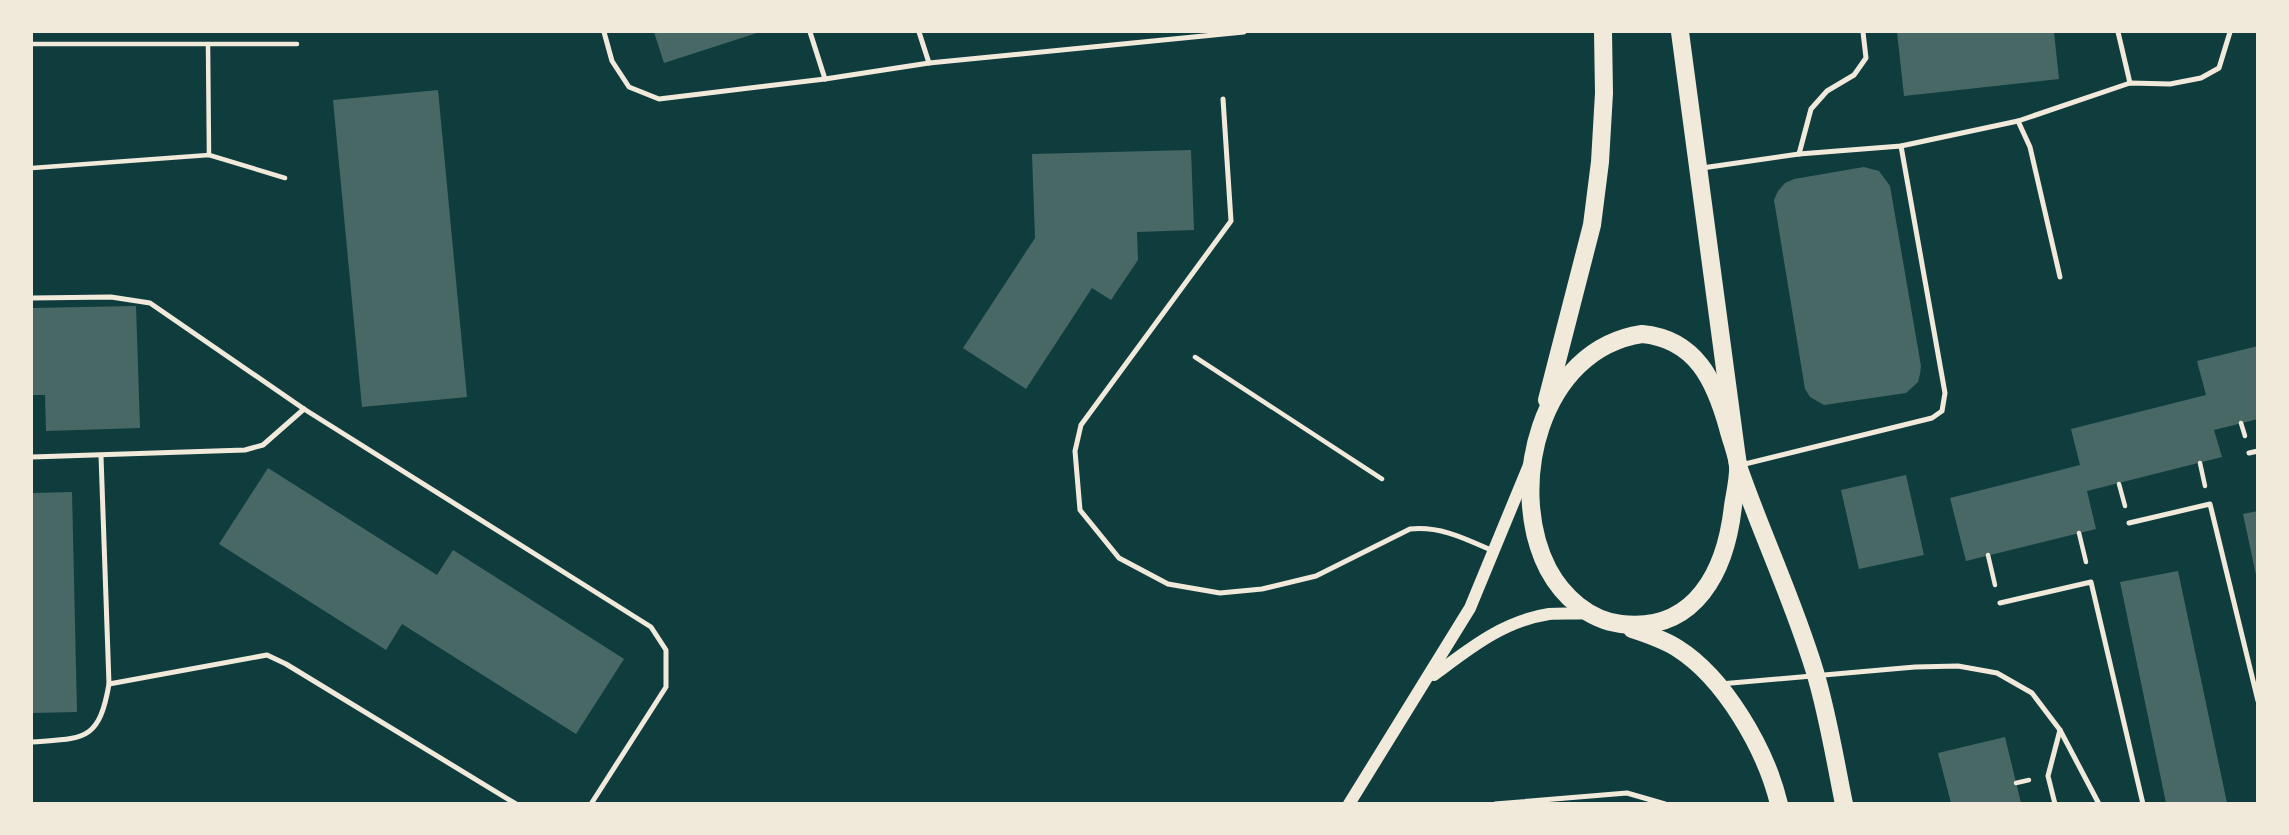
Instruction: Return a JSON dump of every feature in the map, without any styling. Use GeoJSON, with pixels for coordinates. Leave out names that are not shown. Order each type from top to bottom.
{"type":"FeatureCollection","features":[{"type":"Feature","properties":{"kind":"main road"},"geometry":{"type":"LineString","coordinates":[[1603,32],[1600,162],[1592,225],[1532,455],[1529,499],[1536,535],[1558,587],[1587,613],[1656,637],[1698,663],[1717,684],[1757,742],[1774,781],[1779,803]]}},
{"type":"Feature","properties":{"kind":"main road"},"geometry":{"type":"LineString","coordinates":[[1615,623],[1637,626],[1666,622],[1689,607],[1709,585],[1729,535],[1738,466],[1680,32]]}},
{"type":"Feature","properties":{"kind":"main road"},"geometry":{"type":"LineString","coordinates":[[1540,427],[1563,384],[1580,364],[1603,346],[1624,337],[1642,334],[1660,336],[1692,355],[1711,380],[1723,409],[1738,466],[1756,517],[1798,620],[1816,675],[1844,803]]}},
{"type":"Feature","properties":{"kind":"street"},"geometry":{"type":"LineString","coordinates":[[1349,803],[1470,608],[1532,455]]}},
{"type":"Feature","properties":{"kind":"street"},"geometry":{"type":"LineString","coordinates":[[1428,679],[1479,641],[1502,628],[1549,614],[1587,613]]}},
{"type":"Feature","properties":{"kind":"lane"},"geometry":{"type":"LineString","coordinates":[[604,32],[612,61],[629,87],[659,99],[825,79],[929,63],[1244,32]]}},
{"type":"Feature","properties":{"kind":"lane"},"geometry":{"type":"LineString","coordinates":[[810,32],[825,79]]}},
{"type":"Feature","properties":{"kind":"lane"},"geometry":{"type":"LineString","coordinates":[[919,32],[929,63]]}},
{"type":"Feature","properties":{"kind":"lane"},"geometry":{"type":"LineString","coordinates":[[1170,32],[1172,39]]}},
{"type":"Feature","properties":{"kind":"lane"},"geometry":{"type":"LineString","coordinates":[[1799,154],[1811,109],[1827,91],[1854,75],[1866,58],[1863,32]]}},
{"type":"Feature","properties":{"kind":"lane"},"geometry":{"type":"LineString","coordinates":[[2118,32],[2130,83]]}},
{"type":"Feature","properties":{"kind":"lane"},"geometry":{"type":"LineString","coordinates":[[1699,169],[1799,154],[1901,146],[2018,121],[2130,83],[2170,84],[2201,78],[2219,68],[2230,32]]}},
{"type":"Feature","properties":{"kind":"lane"},"geometry":{"type":"LineString","coordinates":[[1223,99],[1231,221],[1081,425],[1075,451],[1080,510],[1119,558],[1168,584],[1220,593],[1262,589],[1316,576],[1410,528],[1446,530],[1494,551]]}},
{"type":"Feature","properties":{"kind":"lane"},"geometry":{"type":"LineString","coordinates":[[2018,121],[2030,147],[2060,278]]}},
{"type":"Feature","properties":{"kind":"lane"},"geometry":{"type":"LineString","coordinates":[[1738,466],[1932,418],[1942,411],[1945,393],[1901,146]]}},
{"type":"Feature","properties":{"kind":"lane"},"geometry":{"type":"LineString","coordinates":[[32,298],[111,297],[150,303],[304,410],[651,627],[666,650],[666,688],[591,803]]}},
{"type":"Feature","properties":{"kind":"lane"},"geometry":{"type":"LineString","coordinates":[[32,457],[245,450],[263,445],[304,410]]}},
{"type":"Feature","properties":{"kind":"lane"},"geometry":{"type":"LineString","coordinates":[[2249,453],[2258,451]]}},
{"type":"Feature","properties":{"kind":"lane"},"geometry":{"type":"LineString","coordinates":[[32,742],[76,738],[95,729],[105,708],[109,684],[101,456]]}},
{"type":"Feature","properties":{"kind":"lane"},"geometry":{"type":"LineString","coordinates":[[2129,523],[2210,504],[2258,701]]}},
{"type":"Feature","properties":{"kind":"lane"},"geometry":{"type":"LineString","coordinates":[[2000,603],[2091,582],[2143,803]]}},
{"type":"Feature","properties":{"kind":"lane"},"geometry":{"type":"LineString","coordinates":[[109,684],[267,655],[516,803]]}},
{"type":"Feature","properties":{"kind":"lane"},"geometry":{"type":"LineString","coordinates":[[1717,684],[1958,666],[1997,673],[2032,693],[2060,730],[2099,803]]}},
{"type":"Feature","properties":{"kind":"lane"},"geometry":{"type":"LineString","coordinates":[[2055,803],[2048,776],[2060,730]]}},
{"type":"Feature","properties":{"kind":"lane"},"geometry":{"type":"LineString","coordinates":[[1495,803],[1626,793],[1665,803]]}},
{"type":"Feature","properties":{"kind":"path"},"geometry":{"type":"LineString","coordinates":[[32,44],[297,44]]}},
{"type":"Feature","properties":{"kind":"path"},"geometry":{"type":"LineString","coordinates":[[208,44],[209,155]]}},
{"type":"Feature","properties":{"kind":"path"},"geometry":{"type":"LineString","coordinates":[[32,168],[209,155],[285,178]]}},
{"type":"Feature","properties":{"kind":"path"},"geometry":{"type":"LineString","coordinates":[[1195,357],[1382,478]]}},
{"type":"Feature","properties":{"kind":"path"},"geometry":{"type":"LineString","coordinates":[[2079,533],[2091,582]]}},
{"type":"Feature","properties":{"kind":"path"},"geometry":{"type":"LineString","coordinates":[[1988,555],[2000,603]]}},
{"type":"Feature","properties":{"kind":"building"},"geometry":{"type":"Polygon","coordinates":[[[654,32],[760,32],[664,63],[654,32]]]}},
{"type":"Feature","properties":{"kind":"building"},"geometry":{"type":"Polygon","coordinates":[[[1897,32],[2054,32],[2059,79],[1904,96],[1897,32]]]}},
{"type":"Feature","properties":{"kind":"building"},"geometry":{"type":"Polygon","coordinates":[[[438,90],[467,397],[362,407],[333,100],[438,90]]]}},
{"type":"Feature","properties":{"kind":"building"},"geometry":{"type":"Polygon","coordinates":[[[1191,150],[1194,230],[1137,232],[1138,260],[1111,300],[1092,288],[1026,389],[963,348],[1035,238],[1032,154],[1191,150]]]}},
{"type":"Feature","properties":{"kind":"building"},"geometry":{"type":"Polygon","coordinates":[[[1864,167],[1879,171],[1890,186],[1921,366],[1920,374],[1918,382],[1906,393],[1824,405],[1810,397],[1805,389],[1774,200],[1785,183],[1794,179],[1864,167]]]}},
{"type":"Feature","properties":{"kind":"building"},"geometry":{"type":"Polygon","coordinates":[[[136,306],[140,428],[46,431],[45,395],[32,395],[32,308],[136,306]]]}},
{"type":"Feature","properties":{"kind":"building"},"geometry":{"type":"Polygon","coordinates":[[[2258,346],[2258,419],[2214,430],[2222,457],[2087,491],[2096,529],[1966,561],[1950,498],[2080,465],[2071,429],[2206,395],[2197,361],[2258,346]]]}},
{"type":"Feature","properties":{"kind":"building"},"geometry":{"type":"Polygon","coordinates":[[[268,468],[437,575],[453,550],[624,659],[576,734],[402,624],[386,650],[219,544],[268,468]]]}},
{"type":"Feature","properties":{"kind":"building"},"geometry":{"type":"Polygon","coordinates":[[[1906,475],[1924,555],[1859,569],[1841,490],[1906,475]]]}},
{"type":"Feature","properties":{"kind":"building"},"geometry":{"type":"Polygon","coordinates":[[[72,492],[77,712],[32,713],[32,493],[72,492]]]}},
{"type":"Feature","properties":{"kind":"building"},"geometry":{"type":"Polygon","coordinates":[[[2258,511],[2258,575],[2256,575],[2243,514],[2258,511]]]}},
{"type":"Feature","properties":{"kind":"building"},"geometry":{"type":"Polygon","coordinates":[[[2178,571],[2227,803],[2166,803],[2120,582],[2178,571]]]}},
{"type":"Feature","properties":{"kind":"building"},"geometry":{"type":"Polygon","coordinates":[[[2005,737],[2021,803],[1951,803],[1938,753],[2005,737]]]}}]}
